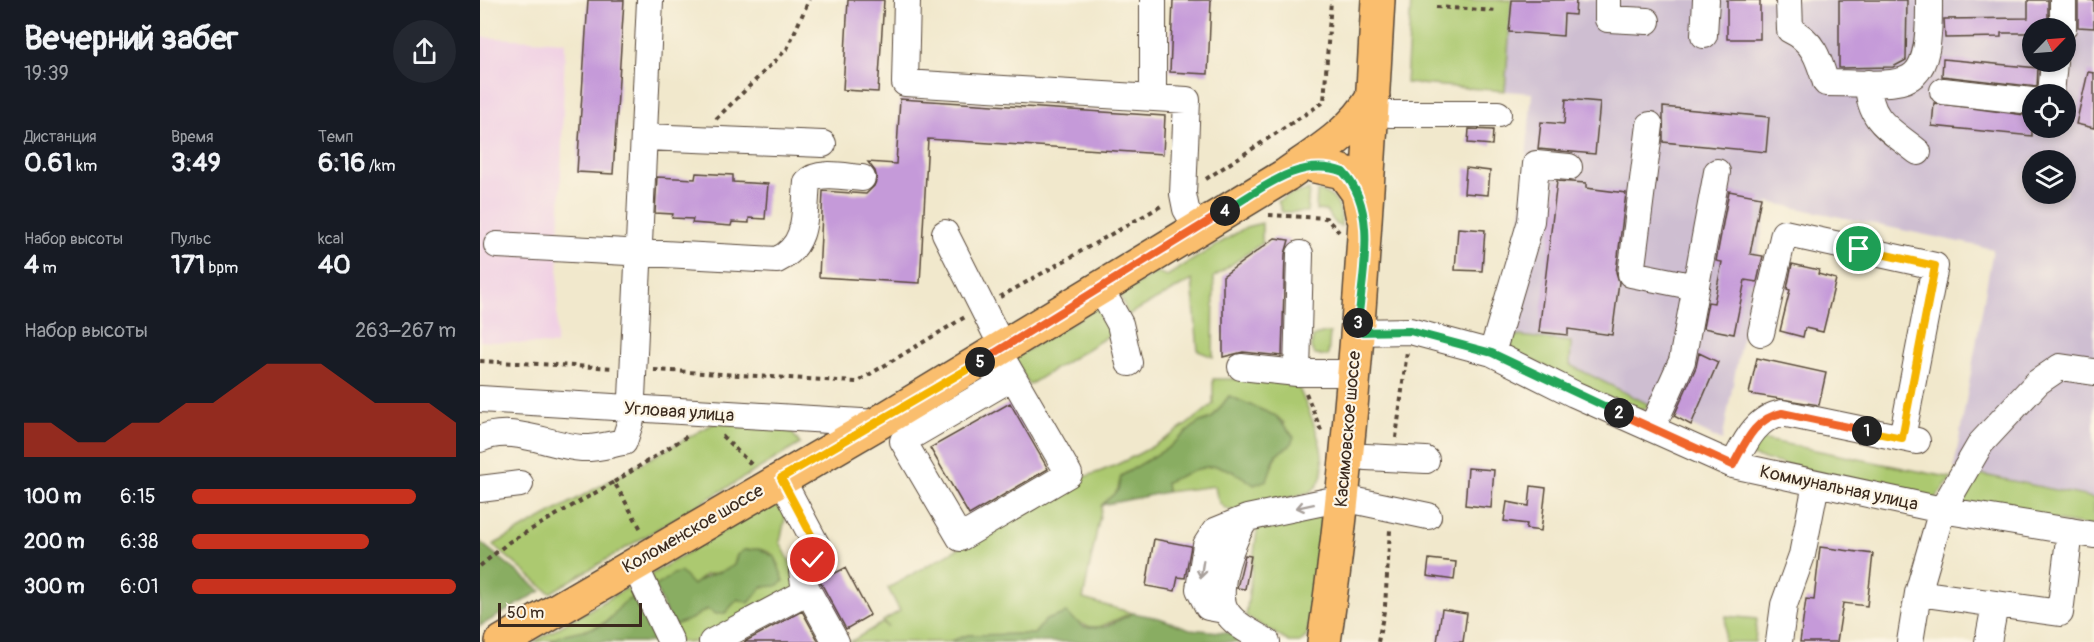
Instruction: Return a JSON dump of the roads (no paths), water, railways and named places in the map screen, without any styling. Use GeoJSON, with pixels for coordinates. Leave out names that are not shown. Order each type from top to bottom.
{"type":"FeatureCollection","features":[{"type":"Feature","properties":{"kind":"main road","name":"Касимовское шоссе"},"geometry":{"type":"LineString","coordinates":[[1344,642],[1353,499],[1354,373],[1366,332],[1385,192],[1378,0]]}},
{"type":"Feature","properties":{"kind":"main road","name":"Касимовское шоссе"},"geometry":{"type":"LineString","coordinates":[[1324,642],[1353,499],[1366,457],[1365,225],[1370,147],[1382,105],[1398,0]]}},
{"type":"Feature","properties":{"kind":"main road","name":"Коломенское шоссе"},"geometry":{"type":"LineString","coordinates":[[502,642],[644,558],[771,476],[1004,359],[1100,288],[1308,163],[1363,114],[1382,105]]}},
{"type":"Feature","properties":{"kind":"main road","name":"Коломенское шоссе"},"geometry":{"type":"LineString","coordinates":[[1308,163],[1352,160],[1370,147]]}},
{"type":"Feature","properties":{"kind":"main road"},"geometry":{"type":"LineString","coordinates":[[1370,147],[1377,158],[1385,192]]}},
{"type":"Feature","properties":{"kind":"main road"},"geometry":{"type":"LineString","coordinates":[[1308,163],[1343,172],[1358,193],[1365,225]]}},
{"type":"Feature","properties":{"kind":"street"},"geometry":{"type":"LineString","coordinates":[[480,439],[490,434],[545,439],[582,448],[624,442],[631,420],[629,409],[650,0]]}},
{"type":"Feature","properties":{"kind":"street"},"geometry":{"type":"LineString","coordinates":[[907,0],[905,83],[1187,100],[1183,194],[1186,209],[1197,228]]}},
{"type":"Feature","properties":{"kind":"street"},"geometry":{"type":"LineString","coordinates":[[1153,0],[1153,98]]}},
{"type":"Feature","properties":{"kind":"street"},"geometry":{"type":"LineString","coordinates":[[1608,0],[1608,19],[1647,21]]}},
{"type":"Feature","properties":{"kind":"street"},"geometry":{"type":"LineString","coordinates":[[1704,35],[1706,0]]}},
{"type":"Feature","properties":{"kind":"street"},"geometry":{"type":"LineString","coordinates":[[1789,0],[1790,30],[1799,34],[1815,49],[1826,83],[1898,83],[1912,78],[1922,68],[1929,39],[1929,0]]}},
{"type":"Feature","properties":{"kind":"street"},"geometry":{"type":"LineString","coordinates":[[2063,0],[2063,18]]}},
{"type":"Feature","properties":{"kind":"street"},"geometry":{"type":"LineString","coordinates":[[1868,83],[1869,103],[1876,117],[1918,152]]}},
{"type":"Feature","properties":{"kind":"street"},"geometry":{"type":"LineString","coordinates":[[1943,91],[2022,100]]}},
{"type":"Feature","properties":{"kind":"street"},"geometry":{"type":"LineString","coordinates":[[1382,105],[1498,114]]}},
{"type":"Feature","properties":{"kind":"street"},"geometry":{"type":"LineString","coordinates":[[1650,125],[1631,274],[1696,287]]}},
{"type":"Feature","properties":{"kind":"street"},"geometry":{"type":"LineString","coordinates":[[644,137],[823,144]]}},
{"type":"Feature","properties":{"kind":"street"},"geometry":{"type":"LineString","coordinates":[[1492,353],[1531,221],[1536,164],[1569,167]]}},
{"type":"Feature","properties":{"kind":"street"},"geometry":{"type":"LineString","coordinates":[[1652,428],[1682,361],[1717,172]]}},
{"type":"Feature","properties":{"kind":"street"},"geometry":{"type":"LineString","coordinates":[[497,245],[777,260],[794,249],[803,233],[807,182],[811,178],[824,176],[862,178]]}},
{"type":"Feature","properties":{"kind":"street"},"geometry":{"type":"LineString","coordinates":[[1733,465],[1759,423],[1770,415],[1782,413],[1910,440],[1935,266],[1784,232],[1761,333]]}},
{"type":"Feature","properties":{"kind":"street"},"geometry":{"type":"LineString","coordinates":[[945,233],[1004,359],[1069,474],[960,538],[903,441],[1004,359]]}},
{"type":"Feature","properties":{"kind":"street"},"geometry":{"type":"LineString","coordinates":[[1297,373],[1300,254]]}},
{"type":"Feature","properties":{"kind":"street"},"geometry":{"type":"LineString","coordinates":[[1100,288],[1120,324],[1129,363]]}},
{"type":"Feature","properties":{"kind":"street","name":"Коммунальная улица"},"geometry":{"type":"LineString","coordinates":[[1366,332],[1410,331],[1492,353],[1652,428],[1693,436],[1733,465],[1942,510],[2082,533]]}},
{"type":"Feature","properties":{"kind":"street"},"geometry":{"type":"LineString","coordinates":[[1910,642],[1918,593],[1942,510],[1981,443],[2038,382],[2060,367],[2094,372]]}},
{"type":"Feature","properties":{"kind":"street"},"geometry":{"type":"LineString","coordinates":[[1241,368],[1297,373],[1354,373]]}},
{"type":"Feature","properties":{"kind":"street","name":"Угловая улица"},"geometry":{"type":"LineString","coordinates":[[480,399],[629,409],[710,418],[878,423]]}},
{"type":"Feature","properties":{"kind":"street"},"geometry":{"type":"LineString","coordinates":[[1366,457],[1426,460]]}},
{"type":"Feature","properties":{"kind":"street"},"geometry":{"type":"LineString","coordinates":[[771,476],[817,546],[813,560],[802,571],[808,591],[836,642]]}},
{"type":"Feature","properties":{"kind":"street"},"geometry":{"type":"LineString","coordinates":[[480,489],[520,484]]}},
{"type":"Feature","properties":{"kind":"street"},"geometry":{"type":"LineString","coordinates":[[1779,642],[1784,605],[1802,555],[1816,484]]}},
{"type":"Feature","properties":{"kind":"street"},"geometry":{"type":"LineString","coordinates":[[1267,642],[1234,621],[1224,610],[1222,599],[1228,556],[1238,529],[1246,518],[1353,499],[1428,516]]}},
{"type":"Feature","properties":{"kind":"street"},"geometry":{"type":"LineString","coordinates":[[1918,593],[2060,613],[2082,533]]}},
{"type":"Feature","properties":{"kind":"street"},"geometry":{"type":"LineString","coordinates":[[644,558],[671,642]]}},
{"type":"Feature","properties":{"kind":"street"},"geometry":{"type":"LineString","coordinates":[[712,642],[808,591]]}},
{"type":"Feature","properties":{"kind":"street"},"geometry":{"type":"LineString","coordinates":[[1988,642],[1995,605]]}}]}
